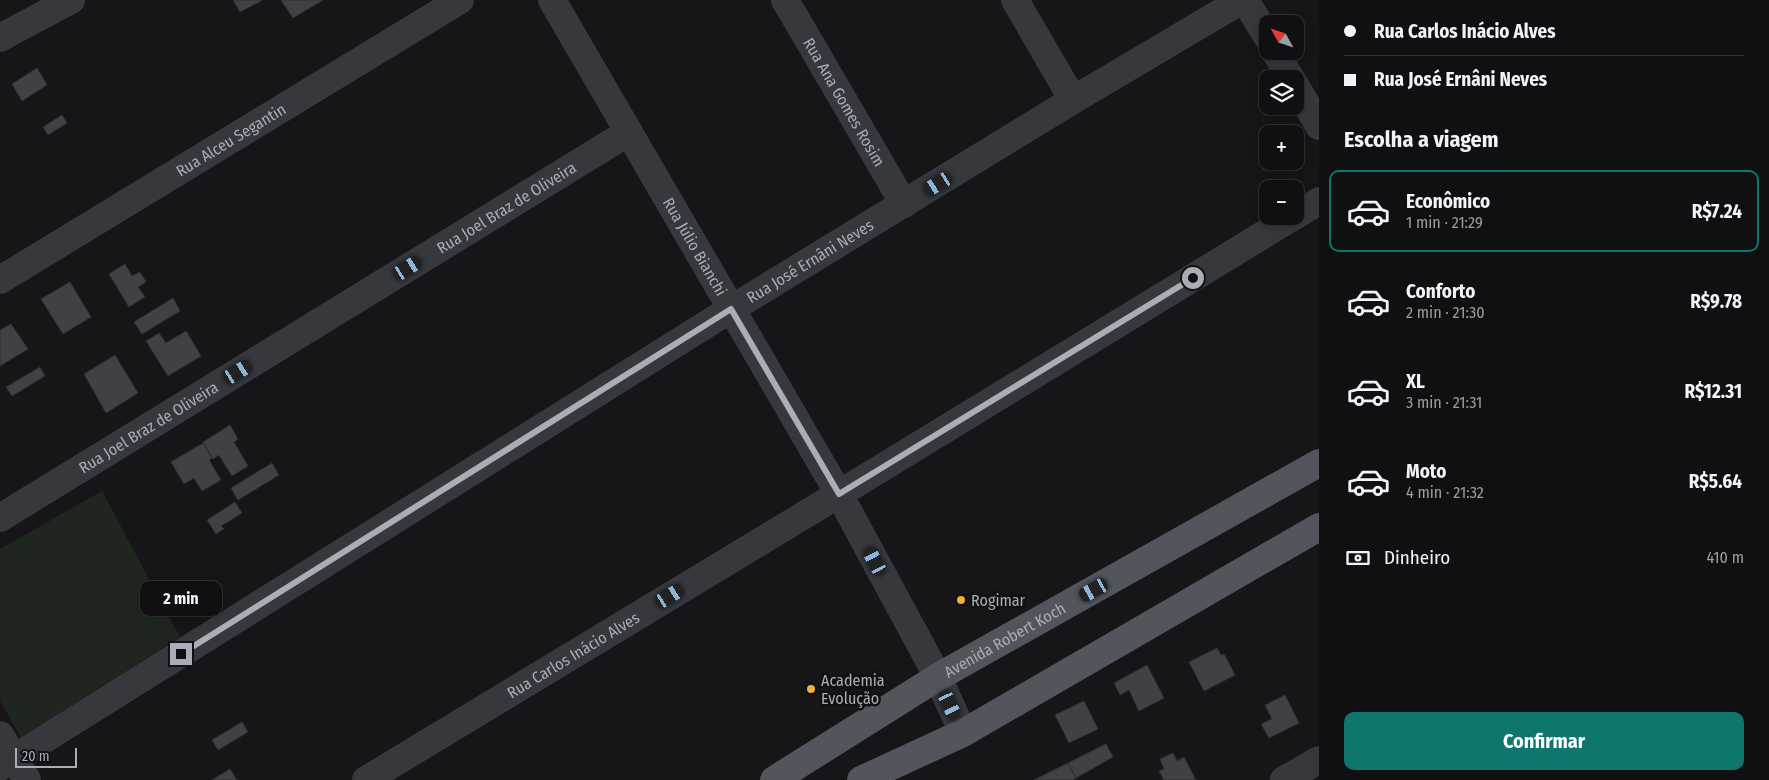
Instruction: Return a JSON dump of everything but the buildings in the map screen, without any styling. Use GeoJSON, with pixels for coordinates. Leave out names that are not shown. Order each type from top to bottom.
{"type":"FeatureCollection","features":[{"type":"Feature","properties":{"kind":"main road","name":"Avenida Robert Koch"},"geometry":{"type":"LineString","coordinates":[[774,780],[938,677],[1319,463]]}},
{"type":"Feature","properties":{"kind":"main road"},"geometry":{"type":"LineString","coordinates":[[862,780],[963,733],[1319,527]]}},
{"type":"Feature","properties":{"kind":"street"},"geometry":{"type":"LineString","coordinates":[[0,38],[71,0]]}},
{"type":"Feature","properties":{"kind":"street","name":"Rua Alceu Segantin"},"geometry":{"type":"LineString","coordinates":[[0,280],[460,0]]}},
{"type":"Feature","properties":{"kind":"street","name":"Rua Júlio Bianchi"},"geometry":{"type":"LineString","coordinates":[[552,0],[839,494],[938,677],[963,733]]}},
{"type":"Feature","properties":{"kind":"street","name":"Rua Ana Gomes Rosim"},"geometry":{"type":"LineString","coordinates":[[785,0],[904,204]]}},
{"type":"Feature","properties":{"kind":"street"},"geometry":{"type":"LineString","coordinates":[[1015,0],[1073,100]]}},
{"type":"Feature","properties":{"kind":"street"},"geometry":{"type":"LineString","coordinates":[[1244,0],[1259,24]]}},
{"type":"Feature","properties":{"kind":"street","name":"Rua José Ernâni Neves"},"geometry":{"type":"LineString","coordinates":[[14,769],[731,309],[1073,100],[1244,0]]}},
{"type":"Feature","properties":{"kind":"street"},"geometry":{"type":"LineString","coordinates":[[1304,100],[1319,126]]}},
{"type":"Feature","properties":{"kind":"street","name":"Rua Joel Braz de Oliveira"},"geometry":{"type":"LineString","coordinates":[[0,518],[629,132]]}},
{"type":"Feature","properties":{"kind":"street","name":"Rua Carlos Inácio Alves"},"geometry":{"type":"LineString","coordinates":[[1304,210],[1319,201]]}},
{"type":"Feature","properties":{"kind":"street","name":"Rua Carlos Inácio Alves"},"geometry":{"type":"LineString","coordinates":[[366,780],[1280,225]]}},
{"type":"Feature","properties":{"kind":"street"},"geometry":{"type":"LineString","coordinates":[[0,736],[14,769]]}},
{"type":"Feature","properties":{"kind":"street"},"geometry":{"type":"LineString","coordinates":[[1284,780],[1319,760]]}},
{"type":"Feature","properties":{"kind":"shaded area"},"geometry":{"type":"Polygon","coordinates":[[[102,491],[180,637],[21,737],[0,701],[0,549],[102,491]]]}},
{"type":"Feature","properties":{"kind":"place","name":"Rogimar"},"geometry":{"type":"Point","coordinates":[961,600]}},
{"type":"Feature","properties":{"kind":"place","name":"Academia Evolução"},"geometry":{"type":"Point","coordinates":[811,689]}},
{"type":"Feature","properties":{"kind":"route"},"geometry":{"type":"LineString","coordinates":[[181,654],[731,309],[839,494],[1193,278]]}}]}
